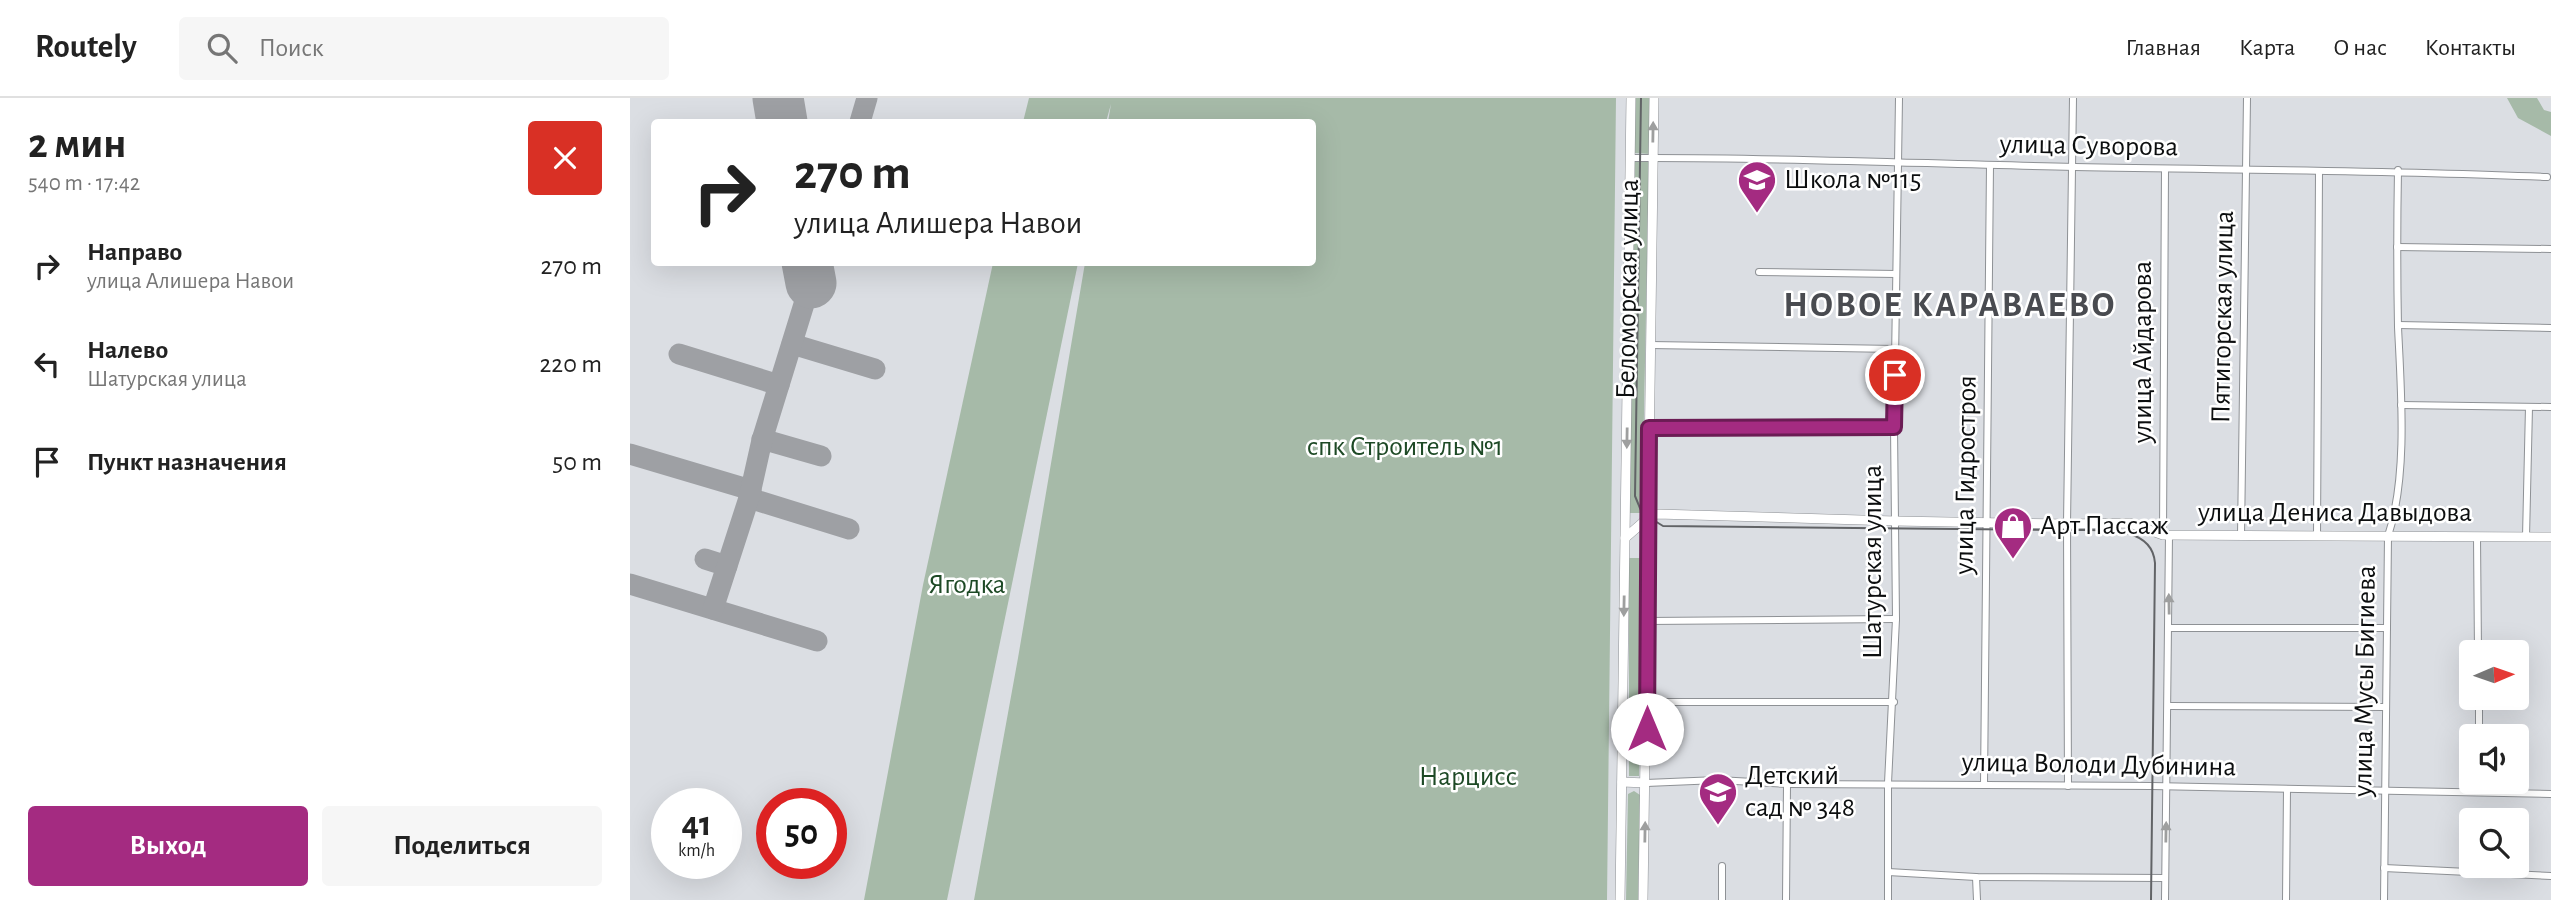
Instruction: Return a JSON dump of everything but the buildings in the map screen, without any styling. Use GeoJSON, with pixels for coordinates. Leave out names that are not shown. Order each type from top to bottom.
{"type":"FeatureCollection","features":[{"type":"Feature","properties":{"kind":"main road","name":"Беломорская улица"},"geometry":{"type":"LineString","coordinates":[[1620,900],[1631,98]]}},
{"type":"Feature","properties":{"kind":"main road","name":"Беломорская улица"},"geometry":{"type":"LineString","coordinates":[[1643,900],[1654,98]]}},
{"type":"Feature","properties":{"kind":"main road","name":"улица Дениса Давыдова"},"geometry":{"type":"LineString","coordinates":[[1648,518],[1657,514],[1987,523],[2130,523],[2166,535],[2551,537]]}},
{"type":"Feature","properties":{"kind":"main road"},"geometry":{"type":"LineString","coordinates":[[1625,538],[1648,518]]}},
{"type":"Feature","properties":{"kind":"main road"},"geometry":{"type":"LineString","coordinates":[[1622,782],[1646,783]]}},
{"type":"Feature","properties":{"kind":"street","name":"Шатурская улица"},"geometry":{"type":"LineString","coordinates":[[1888,900],[1888,783],[1896,619],[1894,427],[1899,98]]}},
{"type":"Feature","properties":{"kind":"street"},"geometry":{"type":"LineString","coordinates":[[2068,786],[2067,524],[2073,98]]}},
{"type":"Feature","properties":{"kind":"street","name":"Пятигорская улица"},"geometry":{"type":"LineString","coordinates":[[2241,536],[2247,98]]}},
{"type":"Feature","properties":{"kind":"street","name":"улица Суворова"},"geometry":{"type":"LineString","coordinates":[[1630,158],[1898,161],[2246,171],[2398,170],[2547,177]]}},
{"type":"Feature","properties":{"kind":"street","name":"улица Гидростроя"},"geometry":{"type":"LineString","coordinates":[[1984,785],[1990,165]]}},
{"type":"Feature","properties":{"kind":"street","name":"улица Айдарова"},"geometry":{"type":"LineString","coordinates":[[2165,169],[2166,535],[2169,628],[2165,900]]}},
{"type":"Feature","properties":{"kind":"street","name":"улица Мусы Бигиева"},"geometry":{"type":"LineString","coordinates":[[2384,900],[2388,536],[2397,510],[2402,405],[2398,325],[2398,170]]}},
{"type":"Feature","properties":{"kind":"street"},"geometry":{"type":"LineString","coordinates":[[2317,536],[2319,172]]}},
{"type":"Feature","properties":{"kind":"street"},"geometry":{"type":"LineString","coordinates":[[2397,247],[2551,249]]}},
{"type":"Feature","properties":{"kind":"street"},"geometry":{"type":"LineString","coordinates":[[1759,272],[1896,274]]}},
{"type":"Feature","properties":{"kind":"street"},"geometry":{"type":"LineString","coordinates":[[2398,325],[2551,328]]}},
{"type":"Feature","properties":{"kind":"street"},"geometry":{"type":"LineString","coordinates":[[1650,345],[1895,349]]}},
{"type":"Feature","properties":{"kind":"street"},"geometry":{"type":"LineString","coordinates":[[2402,405],[2551,407]]}},
{"type":"Feature","properties":{"kind":"street"},"geometry":{"type":"LineString","coordinates":[[2526,537],[2529,407]]}},
{"type":"Feature","properties":{"kind":"street"},"geometry":{"type":"LineString","coordinates":[[1649,428],[1894,427]]}},
{"type":"Feature","properties":{"kind":"street"},"geometry":{"type":"LineString","coordinates":[[2477,537],[2478,640]]}},
{"type":"Feature","properties":{"kind":"street"},"geometry":{"type":"LineString","coordinates":[[1646,621],[1896,619]]}},
{"type":"Feature","properties":{"kind":"street"},"geometry":{"type":"LineString","coordinates":[[2169,628],[2387,628]]}},
{"type":"Feature","properties":{"kind":"street"},"geometry":{"type":"LineString","coordinates":[[1647,702],[1894,702]]}},
{"type":"Feature","properties":{"kind":"street"},"geometry":{"type":"LineString","coordinates":[[2168,706],[2386,707]]}},
{"type":"Feature","properties":{"kind":"street","name":"улица Володи Дубинина"},"geometry":{"type":"LineString","coordinates":[[1646,783],[1718,780],[1787,784],[1888,783],[2459,793]]}},
{"type":"Feature","properties":{"kind":"street"},"geometry":{"type":"LineString","coordinates":[[1786,900],[1787,784]]}},
{"type":"Feature","properties":{"kind":"street"},"geometry":{"type":"LineString","coordinates":[[2286,900],[2287,789]]}},
{"type":"Feature","properties":{"kind":"street","name":"улица Володи Дубинина"},"geometry":{"type":"LineString","coordinates":[[2529,794],[2551,794]]}},
{"type":"Feature","properties":{"kind":"street"},"geometry":{"type":"LineString","coordinates":[[1722,866],[1722,900]]}},
{"type":"Feature","properties":{"kind":"street"},"geometry":{"type":"LineString","coordinates":[[2384,868],[2551,876]]}},
{"type":"Feature","properties":{"kind":"street"},"geometry":{"type":"LineString","coordinates":[[1888,872],[1976,877],[2165,878]]}},
{"type":"Feature","properties":{"kind":"street"},"geometry":{"type":"LineString","coordinates":[[1976,877],[1977,900]]}},
{"type":"Feature","properties":{"kind":"green space","name":"спк Строитель №1"},"geometry":{"type":"Polygon","coordinates":[[[1029,98],[1616,98],[1607,900],[974,900],[1084,266],[1316,266],[1316,119],[1108,119],[1111,104],[1107,119],[1024,119],[1029,98]]]}},
{"type":"Feature","properties":{"kind":"green space"},"geometry":{"type":"Polygon","coordinates":[[[1635,98],[1650,98],[1650,154],[1634,153],[1635,98]]]}},
{"type":"Feature","properties":{"kind":"green space"},"geometry":{"type":"Polygon","coordinates":[[[2507,98],[2537,98],[2544,110],[2551,112],[2551,136],[2518,118],[2507,98]]]}},
{"type":"Feature","properties":{"kind":"green space"},"geometry":{"type":"Polygon","coordinates":[[[1635,162],[1649,162],[1642,513],[1628,513],[1635,162]]]}},
{"type":"Feature","properties":{"kind":"green space","name":"Ягодка"},"geometry":{"type":"Polygon","coordinates":[[[992,266],[1077,266],[947,900],[864,900],[923,585],[992,266]]]}},
{"type":"Feature","properties":{"kind":"green space"},"geometry":{"type":"Polygon","coordinates":[[[1629,558],[1642,558],[1639,776],[1629,776],[1629,558]]]}},
{"type":"Feature","properties":{"kind":"green space"},"geometry":{"type":"Polygon","coordinates":[[[1634,791],[1640,795],[1638,900],[1626,900],[1628,794],[1634,791]]]}},
{"type":"Feature","properties":{"kind":"taxiway"},"geometry":{"type":"LineString","coordinates":[[861,119],[867,98]]}},
{"type":"Feature","properties":{"kind":"taxiway"},"geometry":{"type":"LineString","coordinates":[[713,609],[749,498],[762,440],[816,266]]}},
{"type":"Feature","properties":{"kind":"taxiway"},"geometry":{"type":"LineString","coordinates":[[792,344],[875,369]]}},
{"type":"Feature","properties":{"kind":"taxiway"},"geometry":{"type":"LineString","coordinates":[[679,354],[779,385]]}},
{"type":"Feature","properties":{"kind":"taxiway"},"geometry":{"type":"LineString","coordinates":[[762,439],[821,456]]}},
{"type":"Feature","properties":{"kind":"taxiway"},"geometry":{"type":"LineString","coordinates":[[630,454],[751,490]]}},
{"type":"Feature","properties":{"kind":"taxiway"},"geometry":{"type":"LineString","coordinates":[[749,498],[849,529]]}},
{"type":"Feature","properties":{"kind":"taxiway"},"geometry":{"type":"LineString","coordinates":[[705,559],[727,566]]}},
{"type":"Feature","properties":{"kind":"taxiway"},"geometry":{"type":"LineString","coordinates":[[630,584],[817,641]]}},
{"type":"Feature","properties":{"kind":"runway"},"geometry":{"type":"LineString","coordinates":[[778,98],[782,119]]}},
{"type":"Feature","properties":{"kind":"runway"},"geometry":{"type":"LineString","coordinates":[[808,266],[811,283]]}},
{"type":"Feature","properties":{"kind":"tram line"},"geometry":{"type":"LineString","coordinates":[[1641,98],[1635,496],[1642,513],[1663,526],[2107,530],[2133,535],[2144,541],[2152,550],[2155,563],[2151,900]]}},
{"type":"Feature","properties":{"kind":"place","name":"Школа №115"},"geometry":{"type":"Point","coordinates":[1757,214]}},
{"type":"Feature","properties":{"kind":"place","name":"Арт Пассаж"},"geometry":{"type":"Point","coordinates":[2013,560]}},
{"type":"Feature","properties":{"kind":"place","name":"Детский сад № 348"},"geometry":{"type":"Point","coordinates":[1718,826]}},
{"type":"Feature","properties":{"kind":"district","name":"НОВОЕ КАРАВАЕВО"},"geometry":{"type":"Point","coordinates":[1950,305]}},
{"type":"Feature","properties":{"kind":"route"},"geometry":{"type":"LineString","coordinates":[[1647,729],[1649,428],[1894,427],[1895,375]]}},
{"type":"Feature","properties":{"kind":"park label","name":"Нарцисс"},"geometry":{"type":"Point","coordinates":[1468,777]}}]}
